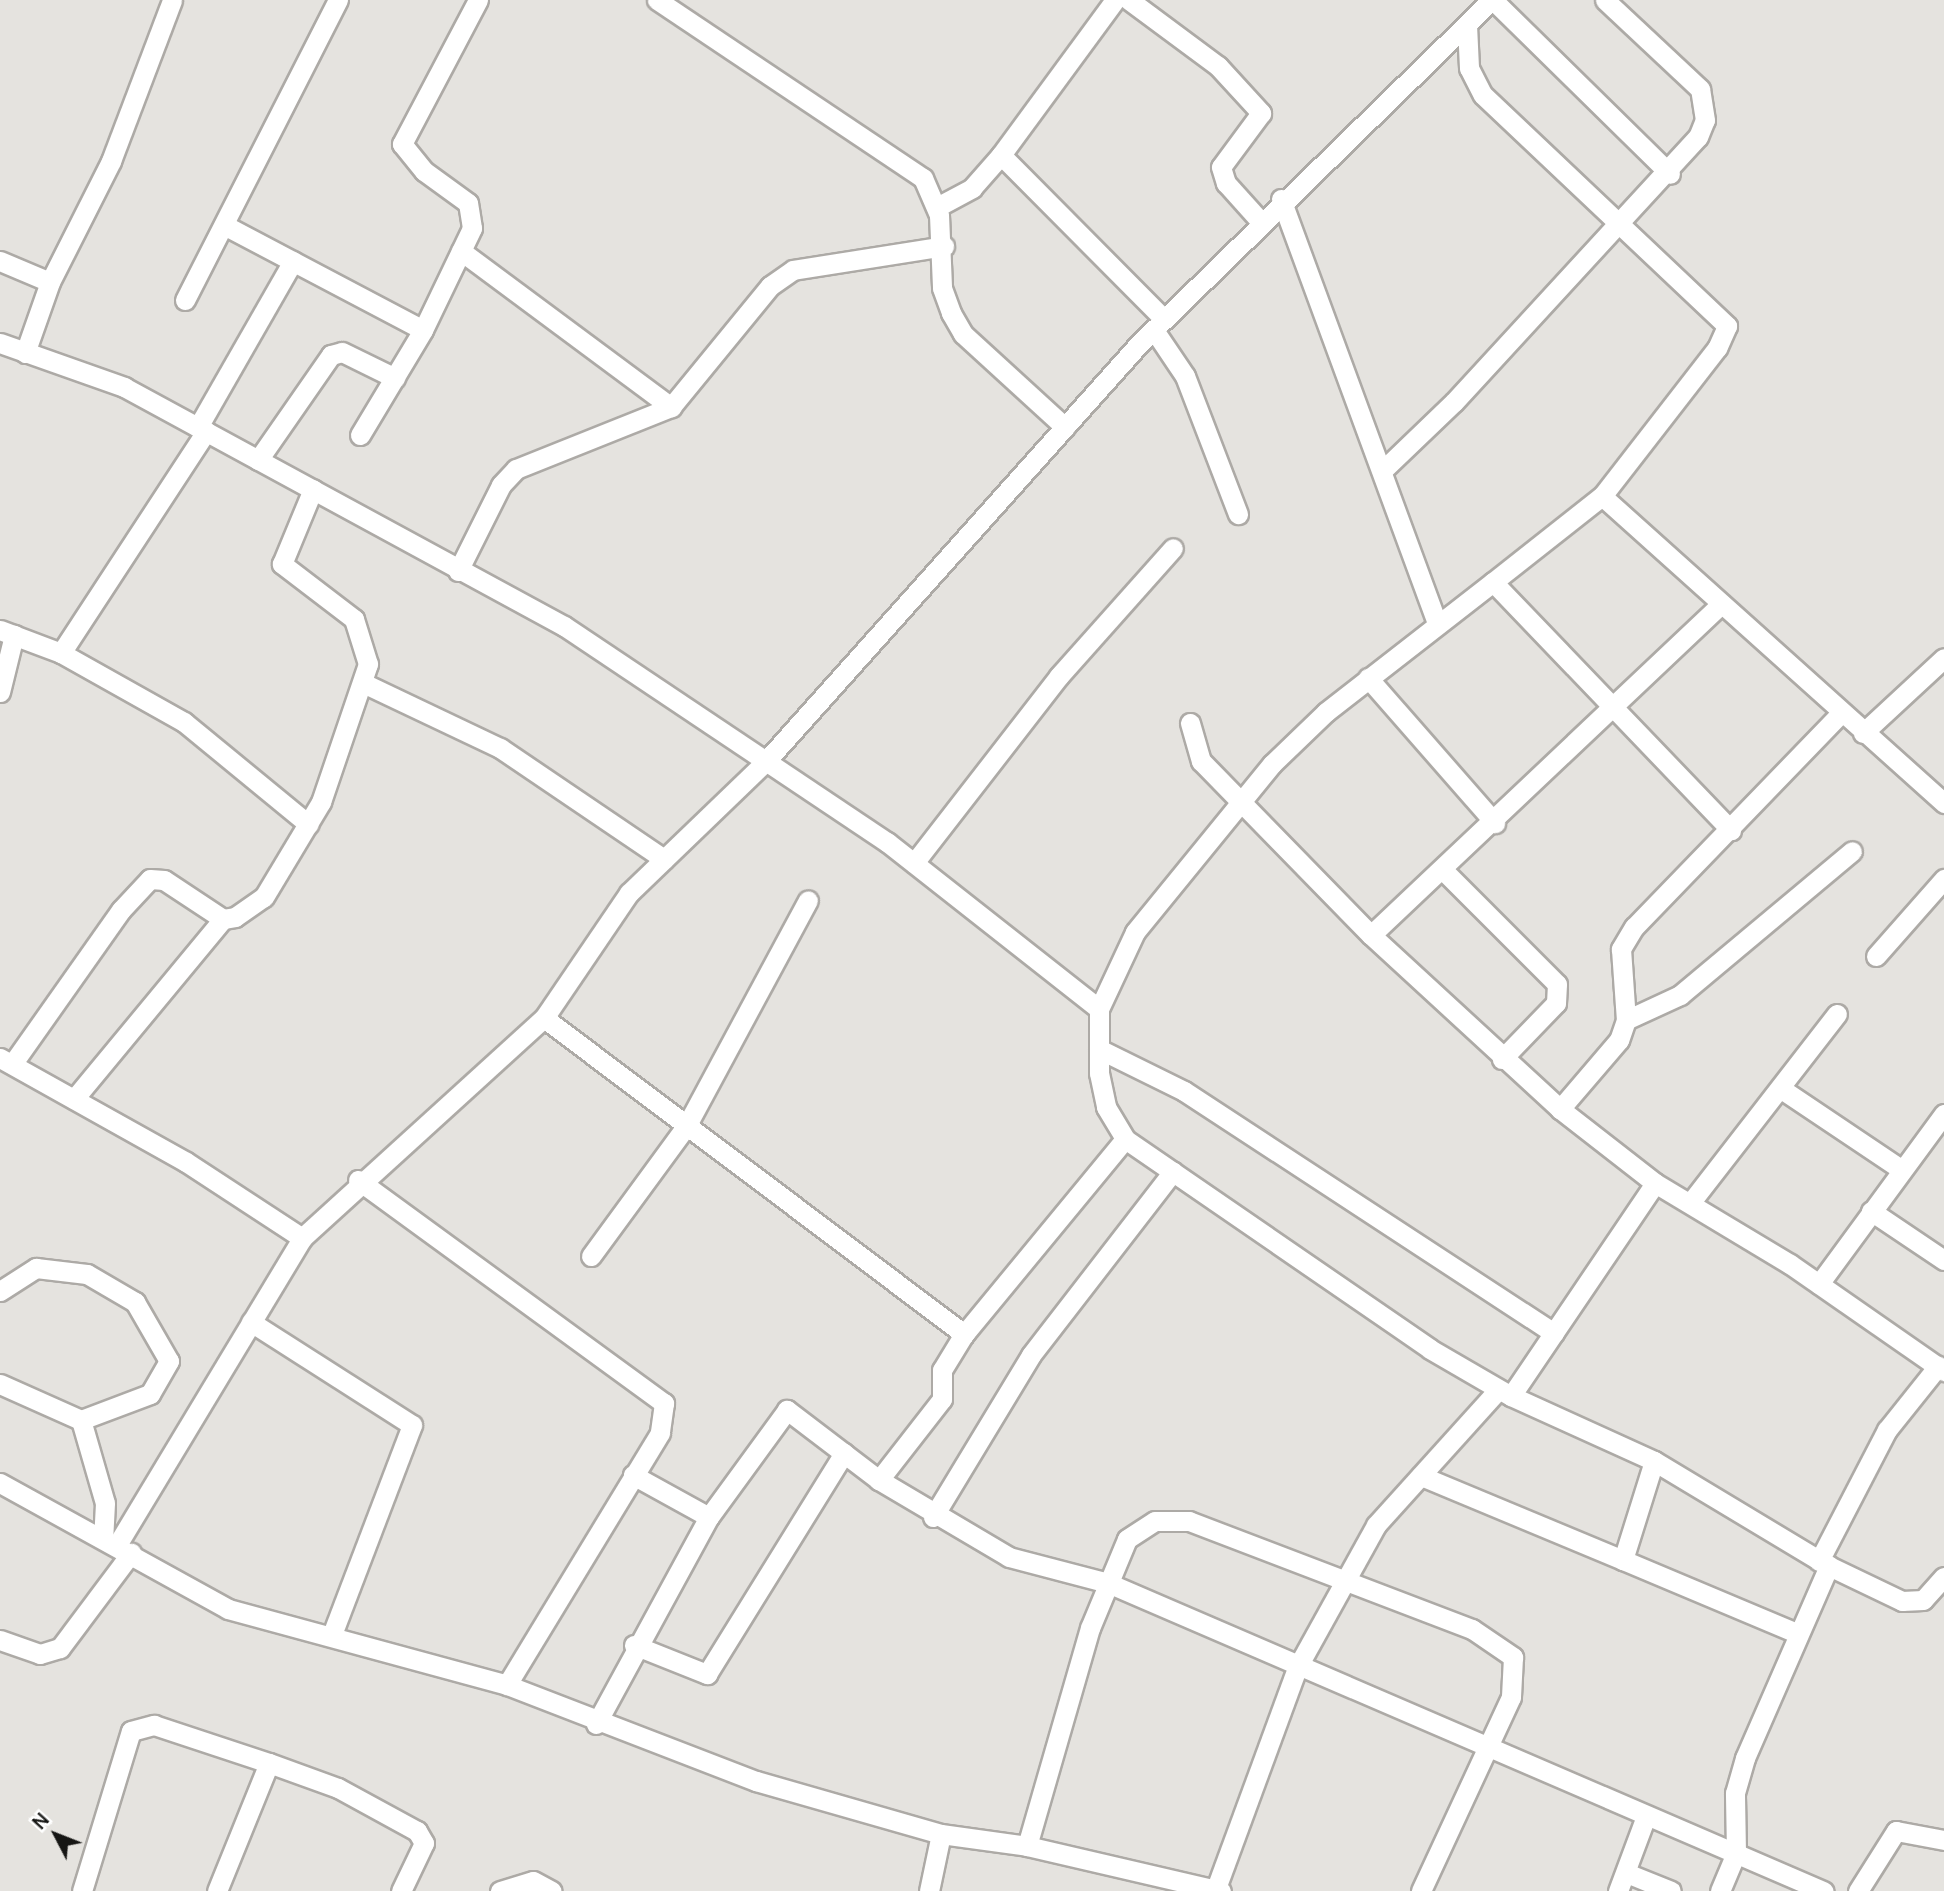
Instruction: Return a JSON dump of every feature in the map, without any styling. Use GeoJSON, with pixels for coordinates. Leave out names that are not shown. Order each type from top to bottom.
{"type":"FeatureCollection","features":[{"type":"Feature","properties":{"kind":"street"},"geometry":{"type":"LineString","coordinates":[[24,353],[50,282],[111,161],[172,0]]}},
{"type":"Feature","properties":{"kind":"street"},"geometry":{"type":"LineString","coordinates":[[185,300],[338,0]]}},
{"type":"Feature","properties":{"kind":"street"},"geometry":{"type":"LineString","coordinates":[[360,435],[423,330],[461,251],[473,212],[402,144],[478,0]]}},
{"type":"Feature","properties":{"kind":"street"},"geometry":{"type":"LineString","coordinates":[[657,0],[908,166],[933,190],[944,246],[942,288],[963,334],[1065,427]]}},
{"type":"Feature","properties":{"kind":"street"},"geometry":{"type":"LineString","coordinates":[[937,207],[972,188],[1001,155],[1115,0]]}},
{"type":"Feature","properties":{"kind":"street"},"geometry":{"type":"LineString","coordinates":[[1129,0],[1217,66],[1261,113],[1221,167],[1226,183],[1261,222]]}},
{"type":"Feature","properties":{"kind":"street"},"geometry":{"type":"LineString","coordinates":[[0,1640],[40,1654],[60,1648],[117,1545],[302,1238],[358,1180],[544,1018],[629,894],[767,760],[1159,324],[1281,199],[1492,0],[1670,174]]}},
{"type":"Feature","properties":{"kind":"street"},"geometry":{"type":"LineString","coordinates":[[1383,470],[1454,402],[1616,224],[1670,174],[1698,137],[1705,98],[1684,70],[1605,0]]}},
{"type":"Feature","properties":{"kind":"street"},"geometry":{"type":"LineString","coordinates":[[1467,25],[1469,68],[1483,95],[1616,224],[1727,326],[1717,348],[1602,496],[1368,678],[1272,764],[1135,932],[1100,1009],[1099,1049],[1107,1107],[1125,1139],[1505,1393],[1654,1461],[1824,1563],[1902,1601],[1923,1600],[1944,1577]]}},
{"type":"Feature","properties":{"kind":"street"},"geometry":{"type":"LineString","coordinates":[[1001,155],[1159,324],[1185,376],[1238,514]]}},
{"type":"Feature","properties":{"kind":"street"},"geometry":{"type":"LineString","coordinates":[[1281,199],[1383,470],[1437,623]]}},
{"type":"Feature","properties":{"kind":"street"},"geometry":{"type":"LineString","coordinates":[[224,225],[423,330]]}},
{"type":"Feature","properties":{"kind":"street"},"geometry":{"type":"LineString","coordinates":[[458,571],[501,485],[516,468],[671,407],[771,286],[793,270],[944,246]]}},
{"type":"Feature","properties":{"kind":"street"},"geometry":{"type":"LineString","coordinates":[[461,251],[671,407]]}},
{"type":"Feature","properties":{"kind":"street"},"geometry":{"type":"LineString","coordinates":[[0,261],[50,282]]}},
{"type":"Feature","properties":{"kind":"street"},"geometry":{"type":"LineString","coordinates":[[61,653],[202,429],[293,261]]}},
{"type":"Feature","properties":{"kind":"street"},"geometry":{"type":"LineString","coordinates":[[0,344],[124,387],[313,488],[458,571],[564,626],[746,752],[767,760],[914,863],[1100,1009]]}},
{"type":"Feature","properties":{"kind":"street"},"geometry":{"type":"LineString","coordinates":[[258,460],[331,355],[342,352],[395,378]]}},
{"type":"Feature","properties":{"kind":"street"},"geometry":{"type":"LineString","coordinates":[[74,1099],[223,919],[264,897],[308,824],[363,683],[368,649],[354,619],[282,564],[313,488]]}},
{"type":"Feature","properties":{"kind":"street"},"geometry":{"type":"LineString","coordinates":[[1602,496],[1840,714],[1944,803]]}},
{"type":"Feature","properties":{"kind":"street"},"geometry":{"type":"LineString","coordinates":[[914,863],[1059,676],[1173,548]]}},
{"type":"Feature","properties":{"kind":"street"},"geometry":{"type":"LineString","coordinates":[[1493,582],[1612,712],[1731,830]]}},
{"type":"Feature","properties":{"kind":"street"},"geometry":{"type":"LineString","coordinates":[[1371,935],[1495,823],[1721,604]]}},
{"type":"Feature","properties":{"kind":"street"},"geometry":{"type":"LineString","coordinates":[[0,692],[7,633],[61,653],[184,722],[308,824]]}},
{"type":"Feature","properties":{"kind":"street"},"geometry":{"type":"LineString","coordinates":[[1863,733],[1944,657]]}},
{"type":"Feature","properties":{"kind":"street"},"geometry":{"type":"LineString","coordinates":[[1368,678],[1495,823]]}},
{"type":"Feature","properties":{"kind":"street"},"geometry":{"type":"LineString","coordinates":[[363,683],[500,748],[664,859]]}},
{"type":"Feature","properties":{"kind":"street"},"geometry":{"type":"LineString","coordinates":[[1560,1109],[1619,1040],[1626,1020],[1622,949],[1655,902],[1731,830],[1784,766],[1840,714]]}},
{"type":"Feature","properties":{"kind":"street"},"geometry":{"type":"LineString","coordinates":[[1190,723],[1201,761],[1244,801],[1371,935],[1502,1059],[1560,1109],[1655,1183],[1691,1202],[1819,1284],[1941,1368],[1887,1430],[1824,1563],[1735,1793],[1736,1853],[1720,1891]]}},
{"type":"Feature","properties":{"kind":"street"},"geometry":{"type":"LineString","coordinates":[[1626,1020],[1680,995],[1852,851]]}},
{"type":"Feature","properties":{"kind":"street"},"geometry":{"type":"LineString","coordinates":[[1443,870],[1546,966],[1557,984],[1556,1003],[1502,1059]]}},
{"type":"Feature","properties":{"kind":"street"},"geometry":{"type":"LineString","coordinates":[[223,919],[164,880],[150,879],[121,910],[6,1061],[74,1099],[302,1238]]}},
{"type":"Feature","properties":{"kind":"street"},"geometry":{"type":"LineString","coordinates":[[1876,956],[1944,879]]}},
{"type":"Feature","properties":{"kind":"street"},"geometry":{"type":"LineString","coordinates":[[591,1256],[687,1125],[808,900]]}},
{"type":"Feature","properties":{"kind":"street"},"geometry":{"type":"LineString","coordinates":[[1691,1202],[1837,1014]]}},
{"type":"Feature","properties":{"kind":"street"},"geometry":{"type":"LineString","coordinates":[[544,1018],[964,1334]]}},
{"type":"Feature","properties":{"kind":"street"},"geometry":{"type":"LineString","coordinates":[[1099,1049],[1184,1091],[1553,1333]]}},
{"type":"Feature","properties":{"kind":"street"},"geometry":{"type":"LineString","coordinates":[[1780,1088],[1902,1170]]}},
{"type":"Feature","properties":{"kind":"street"},"geometry":{"type":"LineString","coordinates":[[1819,1284],[1944,1114]]}},
{"type":"Feature","properties":{"kind":"street"},"geometry":{"type":"LineString","coordinates":[[879,1480],[942,1399],[942,1370],[964,1334],[1125,1139]]}},
{"type":"Feature","properties":{"kind":"street"},"geometry":{"type":"LineString","coordinates":[[933,1517],[1031,1355],[1173,1171]]}},
{"type":"Feature","properties":{"kind":"street"},"geometry":{"type":"LineString","coordinates":[[358,1180],[664,1403],[660,1433],[507,1685]]}},
{"type":"Feature","properties":{"kind":"street"},"geometry":{"type":"LineString","coordinates":[[0,1483],[117,1545],[228,1609],[332,1635],[507,1685],[596,1724],[756,1781],[941,1834],[1027,1846],[1217,1891],[1298,1666],[1376,1525],[1505,1393],[1553,1333],[1655,1183]]}},
{"type":"Feature","properties":{"kind":"street"},"geometry":{"type":"LineString","coordinates":[[1871,1211],[1944,1260]]}},
{"type":"Feature","properties":{"kind":"street"},"geometry":{"type":"LineString","coordinates":[[0,1291],[36,1268],[60,1267],[87,1274],[135,1302],[147,1317],[169,1361],[163,1380],[150,1394],[82,1420],[0,1384]]}},
{"type":"Feature","properties":{"kind":"street"},"geometry":{"type":"LineString","coordinates":[[251,1322],[412,1425],[332,1635]]}},
{"type":"Feature","properties":{"kind":"street"},"geometry":{"type":"LineString","coordinates":[[596,1724],[634,1645],[709,1517],[781,1411],[933,1517],[1009,1557],[1108,1583],[1823,1891]]}},
{"type":"Feature","properties":{"kind":"street"},"geometry":{"type":"LineString","coordinates":[[82,1420],[117,1545]]}},
{"type":"Feature","properties":{"kind":"street"},"geometry":{"type":"LineString","coordinates":[[634,1645],[707,1675],[844,1453]]}},
{"type":"Feature","properties":{"kind":"street"},"geometry":{"type":"LineString","coordinates":[[1623,1560],[1654,1461]]}},
{"type":"Feature","properties":{"kind":"street"},"geometry":{"type":"LineString","coordinates":[[633,1475],[709,1517]]}},
{"type":"Feature","properties":{"kind":"street"},"geometry":{"type":"LineString","coordinates":[[1421,1476],[1797,1633]]}},
{"type":"Feature","properties":{"kind":"street"},"geometry":{"type":"LineString","coordinates":[[1027,1846],[1108,1583],[1139,1527],[1171,1519],[1346,1579],[1472,1629],[1513,1657],[1511,1697],[1421,1891]]}},
{"type":"Feature","properties":{"kind":"street"},"geometry":{"type":"LineString","coordinates":[[82,1891],[131,1731],[154,1726],[338,1788],[417,1831],[424,1843],[401,1891]]}},
{"type":"Feature","properties":{"kind":"street"},"geometry":{"type":"LineString","coordinates":[[217,1891],[269,1763]]}},
{"type":"Feature","properties":{"kind":"street"},"geometry":{"type":"LineString","coordinates":[[1646,1816],[1624,1883],[1671,1891]]}},
{"type":"Feature","properties":{"kind":"street"},"geometry":{"type":"LineString","coordinates":[[1858,1891],[1896,1831],[1944,1840]]}},
{"type":"Feature","properties":{"kind":"street"},"geometry":{"type":"LineString","coordinates":[[929,1891],[941,1834]]}},
{"type":"Feature","properties":{"kind":"street"},"geometry":{"type":"LineString","coordinates":[[500,1891],[533,1881],[552,1891]]}}]}
